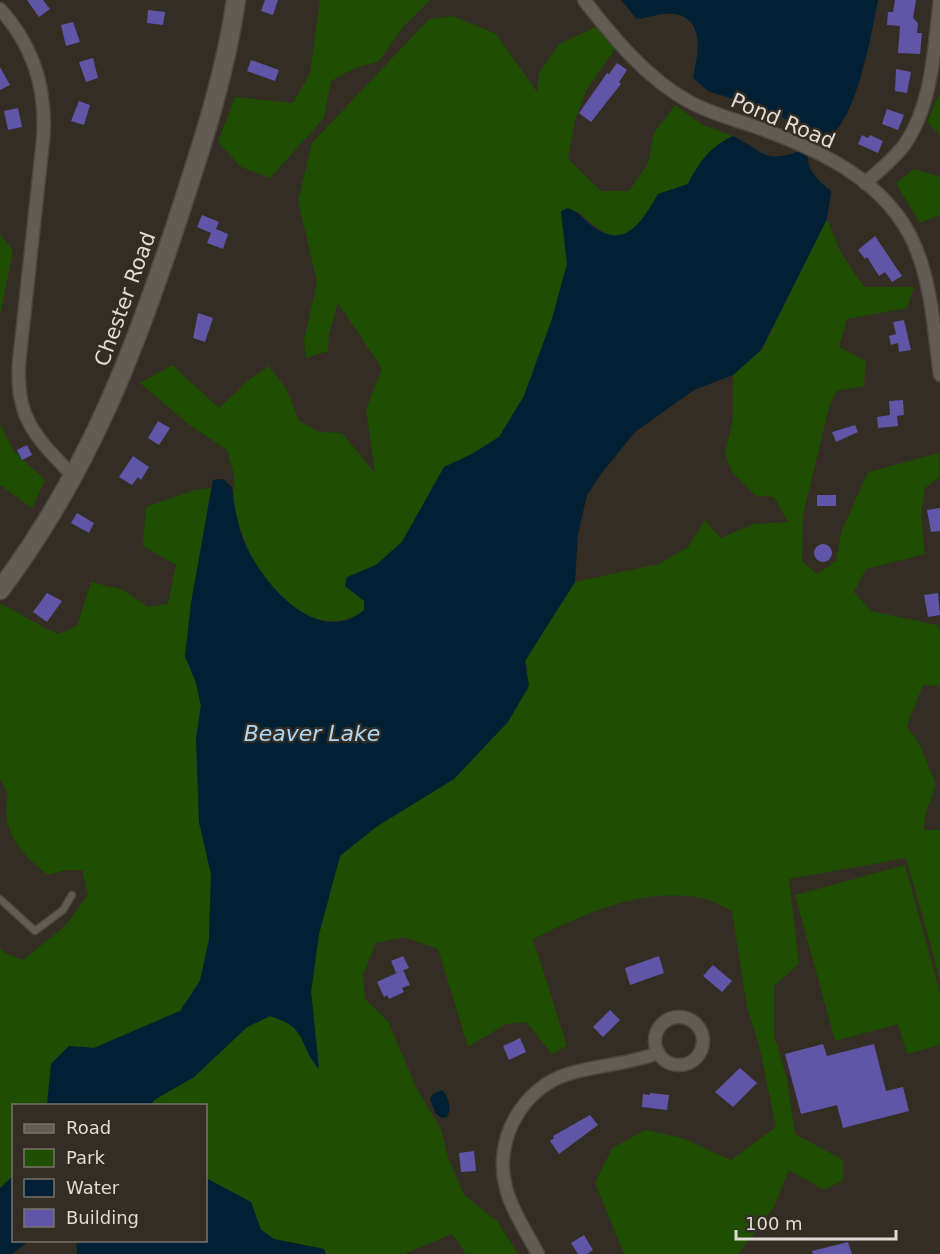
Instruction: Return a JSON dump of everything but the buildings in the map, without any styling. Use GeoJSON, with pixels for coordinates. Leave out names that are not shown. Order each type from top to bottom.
{"type":"FeatureCollection","features":[{"type":"Feature","properties":{"kind":"main road","name":"Chester Road"},"geometry":{"type":"LineString","coordinates":[[0,590],[23,559],[74,477],[118,386],[162,268],[222,70],[236,0]]}},
{"type":"Feature","properties":{"kind":"street","name":"Pond Road"},"geometry":{"type":"LineString","coordinates":[[584,0],[627,50],[675,94],[702,109],[784,138],[828,158],[865,183],[892,207],[915,245],[927,285],[940,375]]}},
{"type":"Feature","properties":{"kind":"street"},"geometry":{"type":"LineString","coordinates":[[865,183],[898,153],[912,132],[936,66],[940,0]]}},
{"type":"Feature","properties":{"kind":"street"},"geometry":{"type":"LineString","coordinates":[[0,9],[28,49],[39,78],[44,109],[19,363],[20,400],[33,431],[74,477]]}},
{"type":"Feature","properties":{"kind":"street"},"geometry":{"type":"LineString","coordinates":[[677,1016],[686,1017],[700,1029],[702,1047],[691,1062],[673,1064],[658,1053],[655,1036],[664,1021],[677,1016]]}},
{"type":"Feature","properties":{"kind":"street"},"geometry":{"type":"LineString","coordinates":[[538,1254],[511,1204],[503,1172],[506,1142],[517,1113],[532,1095],[557,1078],[658,1053]]}},
{"type":"Feature","properties":{"kind":"lane"},"geometry":{"type":"LineString","coordinates":[[0,899],[35,931],[63,910],[72,895]]}},
{"type":"Feature","properties":{"kind":"green space"},"geometry":{"type":"Polygon","coordinates":[[[320,0],[430,0],[404,26],[378,62],[357,67],[331,81],[324,118],[270,178],[241,167],[218,142],[235,97],[293,103],[310,73],[320,0]]]}},
{"type":"Feature","properties":{"kind":"green space"},"geometry":{"type":"Polygon","coordinates":[[[453,16],[496,34],[537,92],[539,73],[559,44],[596,27],[615,49],[586,91],[575,120],[568,159],[601,191],[629,191],[648,164],[654,133],[675,105],[703,125],[733,136],[706,156],[688,184],[658,194],[641,220],[633,229],[624,234],[615,235],[605,232],[579,212],[561,211],[567,264],[552,319],[524,396],[499,437],[472,454],[444,467],[402,542],[376,565],[347,578],[346,586],[364,601],[364,610],[339,621],[319,619],[296,609],[283,598],[270,585],[251,555],[234,504],[234,477],[227,450],[188,424],[140,383],[172,365],[219,408],[249,380],[269,366],[287,390],[299,421],[319,432],[342,433],[375,473],[366,409],[382,369],[338,303],[329,334],[328,351],[306,358],[304,340],[317,282],[298,201],[312,143],[429,19],[453,16]]]}},
{"type":"Feature","properties":{"kind":"green space"},"geometry":{"type":"Polygon","coordinates":[[[940,92],[940,135],[927,122],[940,92]]]}},
{"type":"Feature","properties":{"kind":"green space"},"geometry":{"type":"Polygon","coordinates":[[[914,169],[940,177],[940,215],[920,223],[896,183],[914,169]]]}},
{"type":"Feature","properties":{"kind":"green space"},"geometry":{"type":"Polygon","coordinates":[[[827,219],[841,253],[864,287],[914,287],[907,308],[847,319],[839,347],[866,361],[864,386],[836,391],[829,408],[803,515],[802,561],[817,574],[836,561],[842,530],[868,472],[939,453],[940,477],[925,488],[921,515],[925,554],[866,569],[854,592],[871,611],[937,625],[940,630],[940,686],[923,685],[907,726],[920,745],[936,785],[925,816],[924,830],[940,830],[940,979],[906,858],[789,879],[799,964],[774,986],[774,1035],[787,1079],[795,1134],[843,1160],[843,1180],[824,1190],[789,1170],[774,1207],[738,1254],[624,1254],[595,1183],[612,1148],[646,1130],[682,1138],[731,1160],[776,1127],[759,1045],[747,1007],[732,911],[702,898],[680,895],[658,896],[636,899],[593,912],[533,939],[567,1046],[552,1054],[526,1022],[506,1024],[468,1047],[438,949],[404,937],[376,943],[363,975],[365,999],[388,1021],[417,1089],[441,1129],[448,1157],[464,1195],[497,1221],[518,1254],[466,1254],[452,1234],[404,1254],[326,1254],[324,1249],[274,1239],[261,1230],[251,1202],[207,1179],[207,1104],[152,1104],[154,1100],[194,1077],[247,1027],[270,1016],[283,1021],[297,1032],[319,1068],[311,992],[319,934],[340,856],[376,827],[528,669],[525,661],[575,582],[659,564],[688,547],[705,520],[720,538],[754,524],[788,522],[774,497],[756,496],[732,472],[725,453],[733,419],[733,375],[762,350],[827,219]]]}},
{"type":"Feature","properties":{"kind":"green space"},"geometry":{"type":"Polygon","coordinates":[[[0,234],[13,251],[0,315],[0,234]]]}},
{"type":"Feature","properties":{"kind":"green space"},"geometry":{"type":"Polygon","coordinates":[[[0,424],[14,451],[45,480],[32,508],[0,485],[0,424]]]}},
{"type":"Feature","properties":{"kind":"green space"},"geometry":{"type":"Polygon","coordinates":[[[211,488],[185,656],[196,683],[201,706],[196,738],[199,822],[211,874],[209,940],[200,981],[180,1011],[94,1048],[69,1046],[51,1064],[47,1104],[12,1104],[12,1177],[0,1188],[0,948],[5,953],[23,960],[65,926],[88,895],[82,870],[65,870],[48,875],[21,850],[10,830],[6,807],[8,794],[0,779],[0,604],[58,634],[77,626],[91,582],[123,590],[148,607],[168,604],[176,565],[143,546],[146,507],[195,490],[211,488]]]}},
{"type":"Feature","properties":{"kind":"green space"},"geometry":{"type":"Polygon","coordinates":[[[905,865],[940,993],[940,1045],[907,1054],[898,1024],[835,1041],[795,895],[905,865]]]}},
{"type":"Feature","properties":{"kind":"water","name":"Beaver Lake"},"geometry":{"type":"Polygon","coordinates":[[[621,0],[878,0],[862,72],[849,110],[831,136],[819,135],[809,152],[809,166],[818,179],[831,191],[827,219],[761,350],[733,375],[694,390],[635,432],[587,495],[578,534],[575,582],[525,661],[529,686],[508,722],[454,779],[376,827],[340,856],[319,934],[311,992],[319,1069],[297,1031],[270,1016],[247,1027],[194,1077],[154,1100],[152,1104],[47,1104],[51,1064],[69,1046],[94,1048],[180,1011],[200,981],[209,940],[211,874],[199,822],[196,738],[201,706],[196,683],[185,656],[191,603],[213,480],[223,479],[232,487],[237,517],[246,546],[266,578],[294,607],[311,617],[329,622],[346,620],[364,610],[364,601],[345,586],[347,577],[376,565],[402,542],[444,467],[472,454],[499,437],[524,396],[552,319],[567,264],[561,211],[568,208],[598,230],[609,235],[618,235],[635,227],[642,220],[658,194],[688,184],[706,156],[733,136],[770,156],[778,157],[799,151],[806,131],[773,112],[708,91],[693,78],[698,40],[692,24],[685,18],[675,14],[661,14],[637,19],[621,0]]]}},
{"type":"Feature","properties":{"kind":"water"},"geometry":{"type":"Polygon","coordinates":[[[442,1090],[448,1100],[449,1114],[442,1118],[436,1114],[430,1099],[433,1094],[442,1090]]]}},
{"type":"Feature","properties":{"kind":"water"},"geometry":{"type":"Polygon","coordinates":[[[12,1177],[12,1242],[28,1242],[12,1254],[0,1254],[0,1188],[12,1177]]]}},
{"type":"Feature","properties":{"kind":"water"},"geometry":{"type":"Polygon","coordinates":[[[207,1179],[251,1202],[261,1230],[274,1239],[324,1249],[326,1254],[77,1254],[76,1242],[207,1242],[207,1179]]]}}]}
